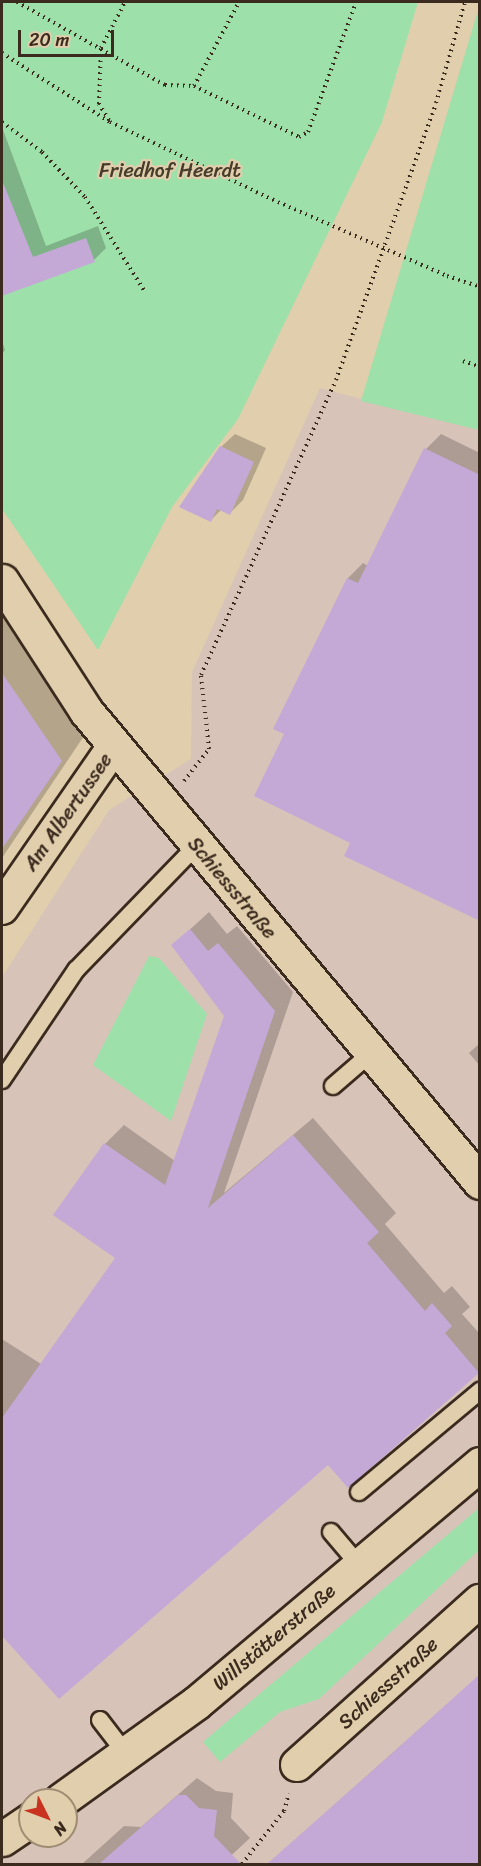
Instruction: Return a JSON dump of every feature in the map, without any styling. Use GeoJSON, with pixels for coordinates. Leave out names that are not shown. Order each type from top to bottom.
{"type":"FeatureCollection","features":[{"type":"Feature","properties":{"kind":"street","name":"Schiessstraße"},"geometry":{"type":"LineString","coordinates":[[2,581],[115,745],[370,1054],[480,1182]]}},
{"type":"Feature","properties":{"kind":"street","name":"Am Albertussee"},"geometry":{"type":"LineString","coordinates":[[2,908],[115,745]]}},
{"type":"Feature","properties":{"kind":"street","name":"Willstätterstraße"},"geometry":{"type":"LineString","coordinates":[[78,1788],[127,1755],[480,1464]]}},
{"type":"Feature","properties":{"kind":"street","name":"Schiessstraße"},"geometry":{"type":"LineString","coordinates":[[297,1765],[480,1600]]}},
{"type":"Feature","properties":{"kind":"street"},"geometry":{"type":"LineString","coordinates":[[2,1839],[18,1828]]}},
{"type":"Feature","properties":{"kind":"lane"},"geometry":{"type":"LineString","coordinates":[[2,1080],[76,970],[197,845]]}},
{"type":"Feature","properties":{"kind":"lane"},"geometry":{"type":"LineString","coordinates":[[333,1086],[370,1054]]}},
{"type":"Feature","properties":{"kind":"lane"},"geometry":{"type":"LineString","coordinates":[[359,1492],[480,1390]]}},
{"type":"Feature","properties":{"kind":"lane"},"geometry":{"type":"LineString","coordinates":[[331,1532],[358,1564]]}},
{"type":"Feature","properties":{"kind":"lane"},"geometry":{"type":"LineString","coordinates":[[100,1720],[127,1755]]}},
{"type":"Feature","properties":{"kind":"path"},"geometry":{"type":"LineString","coordinates":[[16,2],[165,85],[194,86],[299,137],[308,132],[356,2]]}},
{"type":"Feature","properties":{"kind":"path"},"geometry":{"type":"LineString","coordinates":[[110,123],[99,104],[100,48],[125,2]]}},
{"type":"Feature","properties":{"kind":"path"},"geometry":{"type":"LineString","coordinates":[[194,86],[239,2]]}},
{"type":"Feature","properties":{"kind":"path"},"geometry":{"type":"LineString","coordinates":[[165,806],[209,749],[201,675],[336,380],[436,103],[465,2]]}},
{"type":"Feature","properties":{"kind":"path"},"geometry":{"type":"LineString","coordinates":[[2,53],[110,123],[278,202],[447,276],[480,286]]}},
{"type":"Feature","properties":{"kind":"path"},"geometry":{"type":"LineString","coordinates":[[2,122],[42,152],[85,197],[145,292]]}},
{"type":"Feature","properties":{"kind":"path"},"geometry":{"type":"LineString","coordinates":[[463,361],[480,367]]}},
{"type":"Feature","properties":{"kind":"path"},"geometry":{"type":"LineString","coordinates":[[242,1864],[284,1811]]}},
{"type":"Feature","properties":{"kind":"shaded area"},"geometry":{"type":"Polygon","coordinates":[[[320,388],[479,430],[479,1864],[2,1864],[2,977],[109,810],[191,759],[192,672],[320,388]]]}},
{"type":"Feature","properties":{"kind":"green space","name":"Friedhof Heerdt"},"geometry":{"type":"Polygon","coordinates":[[[2,2],[418,2],[382,122],[238,419],[172,507],[98,650],[2,509],[2,2]]]}},
{"type":"Feature","properties":{"kind":"green space"},"geometry":{"type":"Polygon","coordinates":[[[479,7],[480,430],[361,401],[479,7]]]}},
{"type":"Feature","properties":{"kind":"green space"},"geometry":{"type":"Polygon","coordinates":[[[149,956],[159,958],[207,1014],[171,1121],[93,1065],[149,956]]]}},
{"type":"Feature","properties":{"kind":"green space"},"geometry":{"type":"Polygon","coordinates":[[[479,1508],[479,1550],[319,1699],[280,1712],[220,1762],[203,1742],[479,1508]]]}},
{"type":"Feature","properties":{"kind":"building"},"geometry":{"type":"Polygon","coordinates":[[[2,180],[33,257],[86,238],[95,262],[2,296],[2,180]]]}},
{"type":"Feature","properties":{"kind":"building"},"geometry":{"type":"Polygon","coordinates":[[[220,446],[254,462],[230,515],[217,509],[211,522],[179,507],[220,446]]]}},
{"type":"Feature","properties":{"kind":"building"},"geometry":{"type":"Polygon","coordinates":[[[424,448],[480,475],[480,921],[344,856],[350,843],[254,796],[284,734],[273,729],[347,578],[358,583],[424,448]]]}},
{"type":"Feature","properties":{"kind":"building"},"geometry":{"type":"Polygon","coordinates":[[[2,673],[62,761],[2,849],[2,673]]]}},
{"type":"Feature","properties":{"kind":"building"},"geometry":{"type":"Polygon","coordinates":[[[190,929],[208,951],[218,943],[275,1011],[208,1208],[293,1135],[379,1232],[367,1243],[425,1311],[432,1303],[452,1326],[445,1333],[479,1373],[348,1488],[328,1465],[59,1699],[2,1636],[2,1418],[115,1258],[53,1215],[104,1143],[165,1185],[224,1016],[171,945],[190,929]]]}},
{"type":"Feature","properties":{"kind":"building"},"geometry":{"type":"Polygon","coordinates":[[[480,1674],[480,1864],[267,1864],[388,1757],[480,1674]]]}},
{"type":"Feature","properties":{"kind":"building"},"geometry":{"type":"Polygon","coordinates":[[[178,1795],[186,1795],[199,1808],[217,1810],[214,1836],[241,1864],[99,1864],[178,1795]]]}}]}
